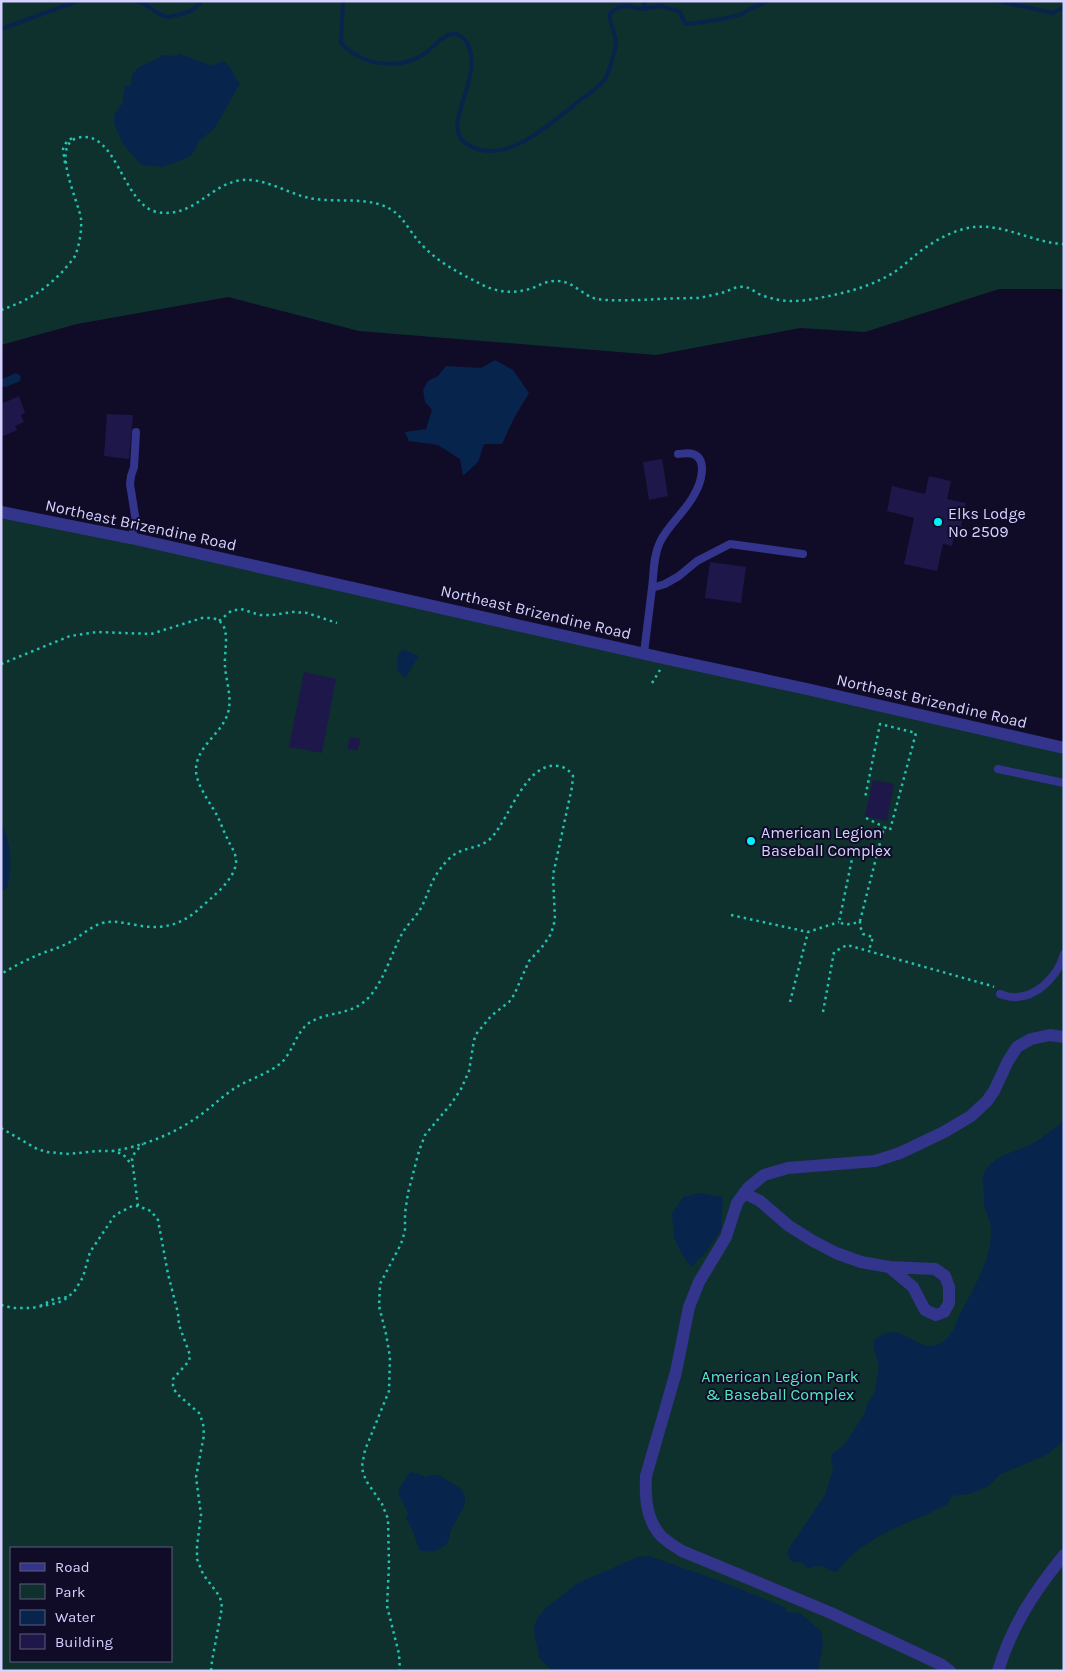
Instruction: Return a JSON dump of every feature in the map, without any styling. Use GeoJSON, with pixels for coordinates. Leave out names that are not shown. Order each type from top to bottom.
{"type":"FeatureCollection","features":[{"type":"Feature","properties":{"kind":"street","name":"Northeast Brizendine Road"},"geometry":{"type":"LineString","coordinates":[[1,512],[131,538],[1064,748]]}},
{"type":"Feature","properties":{"kind":"street"},"geometry":{"type":"LineString","coordinates":[[950,1671],[942,1665],[832,1613],[682,1551],[662,1536],[649,1518],[645,1494],[646,1476],[676,1372],[690,1307],[699,1282],[726,1237],[737,1203],[748,1188],[764,1175],[788,1168],[875,1161],[900,1153],[944,1132],[970,1116],[988,1101],[1008,1061],[1018,1047],[1031,1039],[1050,1035],[1064,1038]]}},
{"type":"Feature","properties":{"kind":"street"},"geometry":{"type":"LineString","coordinates":[[744,1193],[760,1201],[789,1226],[836,1253],[861,1262],[888,1267],[936,1269],[945,1276],[949,1287],[949,1303],[944,1312],[936,1315],[925,1310],[913,1287],[888,1267]]}},
{"type":"Feature","properties":{"kind":"street"},"geometry":{"type":"LineString","coordinates":[[998,1671],[1013,1630],[1032,1596],[1064,1555]]}},
{"type":"Feature","properties":{"kind":"lane"},"geometry":{"type":"LineString","coordinates":[[131,538],[136,522],[130,484],[130,476],[134,467],[136,432]]}},
{"type":"Feature","properties":{"kind":"lane"},"geometry":{"type":"LineString","coordinates":[[644,653],[656,554],[659,544],[693,496],[702,472],[701,461],[698,456],[691,453],[678,454]]}},
{"type":"Feature","properties":{"kind":"lane"},"geometry":{"type":"LineString","coordinates":[[652,588],[665,584],[679,576],[697,560],[730,544],[803,554]]}},
{"type":"Feature","properties":{"kind":"lane"},"geometry":{"type":"LineString","coordinates":[[998,769],[1064,784]]}},
{"type":"Feature","properties":{"kind":"lane"},"geometry":{"type":"LineString","coordinates":[[1000,994],[1012,997],[1028,995],[1043,986],[1062,963],[1064,954]]}},
{"type":"Feature","properties":{"kind":"path"},"geometry":{"type":"LineString","coordinates":[[1,310],[36,295],[53,281],[74,257],[78,245],[81,221],[66,164],[68,147],[73,140],[79,138],[93,138],[101,142],[138,199],[150,210],[166,213],[181,211],[222,186],[235,181],[246,180],[272,185],[310,198],[383,205],[392,209],[401,217],[422,245],[447,265],[496,291],[509,293],[520,292],[558,280],[566,282],[589,296],[598,299],[700,298],[741,286],[750,288],[761,296],[771,299],[798,301],[851,291],[872,284],[895,272],[935,241],[974,227],[1001,228],[1046,242],[1064,244]]}},
{"type":"Feature","properties":{"kind":"path"},"geometry":{"type":"LineString","coordinates":[[219,620],[231,611],[241,609],[260,615],[272,616],[293,612],[307,614],[337,623]]}},
{"type":"Feature","properties":{"kind":"path"},"geometry":{"type":"LineString","coordinates":[[1,664],[70,636],[85,633],[151,634],[192,620],[209,618],[219,620],[223,625],[225,635],[225,668],[229,695],[228,710],[222,725],[198,757],[196,769],[202,790],[215,811],[233,849],[236,863],[231,877],[199,909],[174,925],[154,928],[117,921],[102,923],[94,926],[70,942],[36,956],[1,974]]}},
{"type":"Feature","properties":{"kind":"path"},"geometry":{"type":"LineString","coordinates":[[866,798],[880,724],[916,733],[890,830],[866,818]]}},
{"type":"Feature","properties":{"kind":"path"},"geometry":{"type":"LineString","coordinates":[[1,1128],[32,1146],[47,1152],[69,1154],[123,1150],[186,1125],[198,1118],[227,1093],[275,1067],[284,1059],[309,1023],[349,1011],[364,1002],[382,979],[404,930],[422,907],[440,868],[456,854],[476,847],[493,836],[519,793],[542,769],[553,765],[565,768],[573,776],[553,875],[555,920],[550,934],[542,947],[529,961],[509,1002],[491,1016],[477,1033],[474,1040],[469,1072],[461,1089],[426,1135],[419,1152],[408,1193],[401,1244],[380,1284],[379,1306],[390,1357],[389,1391],[365,1450],[362,1466],[367,1482],[382,1504],[388,1519],[390,1565],[387,1606],[397,1642],[400,1671]]}},
{"type":"Feature","properties":{"kind":"path"},"geometry":{"type":"LineString","coordinates":[[869,951],[873,937],[863,934],[860,921],[884,827]]}},
{"type":"Feature","properties":{"kind":"path"},"geometry":{"type":"LineString","coordinates":[[839,922],[853,854]]}},
{"type":"Feature","properties":{"kind":"path"},"geometry":{"type":"LineString","coordinates":[[731,915],[808,932],[839,922],[847,924],[860,921]]}},
{"type":"Feature","properties":{"kind":"path"},"geometry":{"type":"LineString","coordinates":[[790,1002],[808,932]]}},
{"type":"Feature","properties":{"kind":"path"},"geometry":{"type":"LineString","coordinates":[[823,1012],[834,952],[847,945],[992,986],[1000,994]]}},
{"type":"Feature","properties":{"kind":"path"},"geometry":{"type":"LineString","coordinates":[[138,1206],[132,1159],[135,1152],[145,1142]]}},
{"type":"Feature","properties":{"kind":"path"},"geometry":{"type":"LineString","coordinates":[[112,1151],[123,1154],[132,1165]]}},
{"type":"Feature","properties":{"kind":"path"},"geometry":{"type":"LineString","coordinates":[[1,1305],[13,1308],[57,1304],[74,1292],[79,1285],[90,1252],[115,1215],[132,1206],[138,1206],[151,1211],[158,1220],[179,1325],[190,1355],[189,1361],[173,1379],[173,1386],[176,1393],[199,1413],[203,1423],[204,1435],[196,1477],[201,1515],[197,1559],[203,1574],[220,1597],[222,1607],[211,1671]]}},
{"type":"Feature","properties":{"kind":"green space"},"geometry":{"type":"Polygon","coordinates":[[[1,1],[1064,1],[1064,289],[999,289],[865,332],[800,328],[656,355],[359,331],[228,297],[77,324],[1,345],[1,1]]]}},
{"type":"Feature","properties":{"kind":"green space","name":"American Legion Park & Baseball Complex"},"geometry":{"type":"Polygon","coordinates":[[[1,512],[1064,748],[1064,1671],[1,1671],[1,512]]]}},
{"type":"Feature","properties":{"kind":"water"},"geometry":{"type":"Polygon","coordinates":[[[179,54],[213,65],[223,61],[240,83],[215,128],[200,140],[191,156],[163,167],[143,165],[137,161],[122,142],[115,126],[115,113],[122,104],[125,86],[130,86],[132,77],[137,69],[163,55],[175,56],[179,54]]]}},
{"type":"Feature","properties":{"kind":"water"},"geometry":{"type":"Polygon","coordinates":[[[495,360],[513,370],[529,393],[514,418],[502,444],[484,444],[478,462],[463,476],[460,459],[438,445],[409,441],[405,432],[426,429],[432,410],[425,402],[423,390],[428,381],[438,376],[446,366],[481,368],[495,360]]]}},
{"type":"Feature","properties":{"kind":"water"},"geometry":{"type":"Polygon","coordinates":[[[16,373],[21,376],[20,381],[6,387],[1,386],[2,379],[16,373]]]}},
{"type":"Feature","properties":{"kind":"water"},"geometry":{"type":"Polygon","coordinates":[[[402,649],[419,656],[405,678],[398,671],[397,658],[402,649]]]}},
{"type":"Feature","properties":{"kind":"water"},"geometry":{"type":"Polygon","coordinates":[[[1,822],[9,846],[10,872],[7,888],[1,892],[1,822]]]}},
{"type":"Feature","properties":{"kind":"water"},"geometry":{"type":"Polygon","coordinates":[[[1064,1120],[1064,1441],[1046,1455],[1001,1474],[988,1486],[970,1494],[952,1496],[947,1505],[879,1536],[856,1552],[837,1572],[821,1566],[809,1568],[802,1562],[793,1562],[790,1559],[788,1550],[825,1495],[833,1470],[832,1454],[847,1441],[865,1413],[867,1404],[875,1392],[879,1365],[874,1350],[874,1341],[884,1334],[894,1332],[929,1346],[939,1344],[949,1336],[976,1283],[989,1251],[991,1230],[984,1203],[982,1180],[985,1171],[994,1161],[1034,1143],[1064,1120]]]}},
{"type":"Feature","properties":{"kind":"water"},"geometry":{"type":"Polygon","coordinates":[[[700,1193],[723,1197],[721,1230],[705,1253],[691,1267],[674,1238],[672,1214],[683,1197],[700,1193]]]}},
{"type":"Feature","properties":{"kind":"water"},"geometry":{"type":"Polygon","coordinates":[[[410,1472],[426,1477],[437,1475],[442,1477],[460,1488],[465,1497],[464,1506],[451,1529],[447,1543],[437,1550],[428,1552],[419,1550],[406,1518],[408,1513],[398,1493],[410,1472]]]}},
{"type":"Feature","properties":{"kind":"water"},"geometry":{"type":"Polygon","coordinates":[[[649,1556],[723,1582],[784,1607],[787,1612],[800,1613],[821,1631],[823,1645],[818,1671],[553,1671],[540,1659],[534,1630],[535,1623],[547,1607],[578,1583],[638,1557],[649,1556]]]}},
{"type":"Feature","properties":{"kind":"building"},"geometry":{"type":"Polygon","coordinates":[[[19,396],[25,413],[21,415],[24,422],[15,426],[17,430],[1,437],[1,404],[19,396]]]}},
{"type":"Feature","properties":{"kind":"building"},"geometry":{"type":"Polygon","coordinates":[[[107,414],[133,415],[129,459],[104,456],[107,414]]]}},
{"type":"Feature","properties":{"kind":"building"},"geometry":{"type":"Polygon","coordinates":[[[662,459],[668,496],[649,500],[643,462],[662,459]]]}},
{"type":"Feature","properties":{"kind":"building","name":"Elks Lodge No 2509"},"geometry":{"type":"Polygon","coordinates":[[[929,476],[951,481],[947,499],[966,503],[961,527],[956,526],[952,546],[943,544],[937,571],[904,564],[914,518],[887,511],[892,486],[925,494],[929,476]]]}},
{"type":"Feature","properties":{"kind":"building"},"geometry":{"type":"Polygon","coordinates":[[[710,562],[746,567],[741,603],[705,598],[710,562]]]}},
{"type":"Feature","properties":{"kind":"building"},"geometry":{"type":"Polygon","coordinates":[[[304,672],[336,679],[322,753],[289,747],[304,672]]]}},
{"type":"Feature","properties":{"kind":"building"},"geometry":{"type":"Polygon","coordinates":[[[350,737],[360,739],[358,750],[347,749],[350,737]]]}},
{"type":"Feature","properties":{"kind":"building"},"geometry":{"type":"Polygon","coordinates":[[[873,780],[894,784],[887,821],[865,816],[873,780]]]}},
{"type":"Feature","properties":{"kind":"waterway"},"geometry":{"type":"LineString","coordinates":[[1,29],[78,1]]}},
{"type":"Feature","properties":{"kind":"waterway"},"geometry":{"type":"LineString","coordinates":[[136,1],[161,15],[169,17],[191,11],[202,1]]}},
{"type":"Feature","properties":{"kind":"waterway"},"geometry":{"type":"LineString","coordinates":[[343,1],[341,43],[349,50],[369,61],[392,64],[403,63],[424,54],[447,35],[456,34],[464,39],[471,52],[472,64],[469,83],[457,122],[457,129],[463,141],[470,146],[484,151],[514,146],[528,139],[556,120],[603,82],[607,76],[616,46],[610,13],[619,7],[628,6],[641,9],[660,6],[679,11],[685,23],[689,24],[739,15],[767,1]]}},
{"type":"Feature","properties":{"kind":"waterway"},"geometry":{"type":"LineString","coordinates":[[646,1],[644,5],[646,9]]}},
{"type":"Feature","properties":{"kind":"waterway"},"geometry":{"type":"LineString","coordinates":[[998,1],[1053,13],[1064,7]]}},
{"type":"Feature","properties":{"kind":"place","name":"Elks Lodge No 2509"},"geometry":{"type":"Point","coordinates":[938,522]}},
{"type":"Feature","properties":{"kind":"place","name":"American Legion Baseball Complex"},"geometry":{"type":"Point","coordinates":[751,841]}}]}
